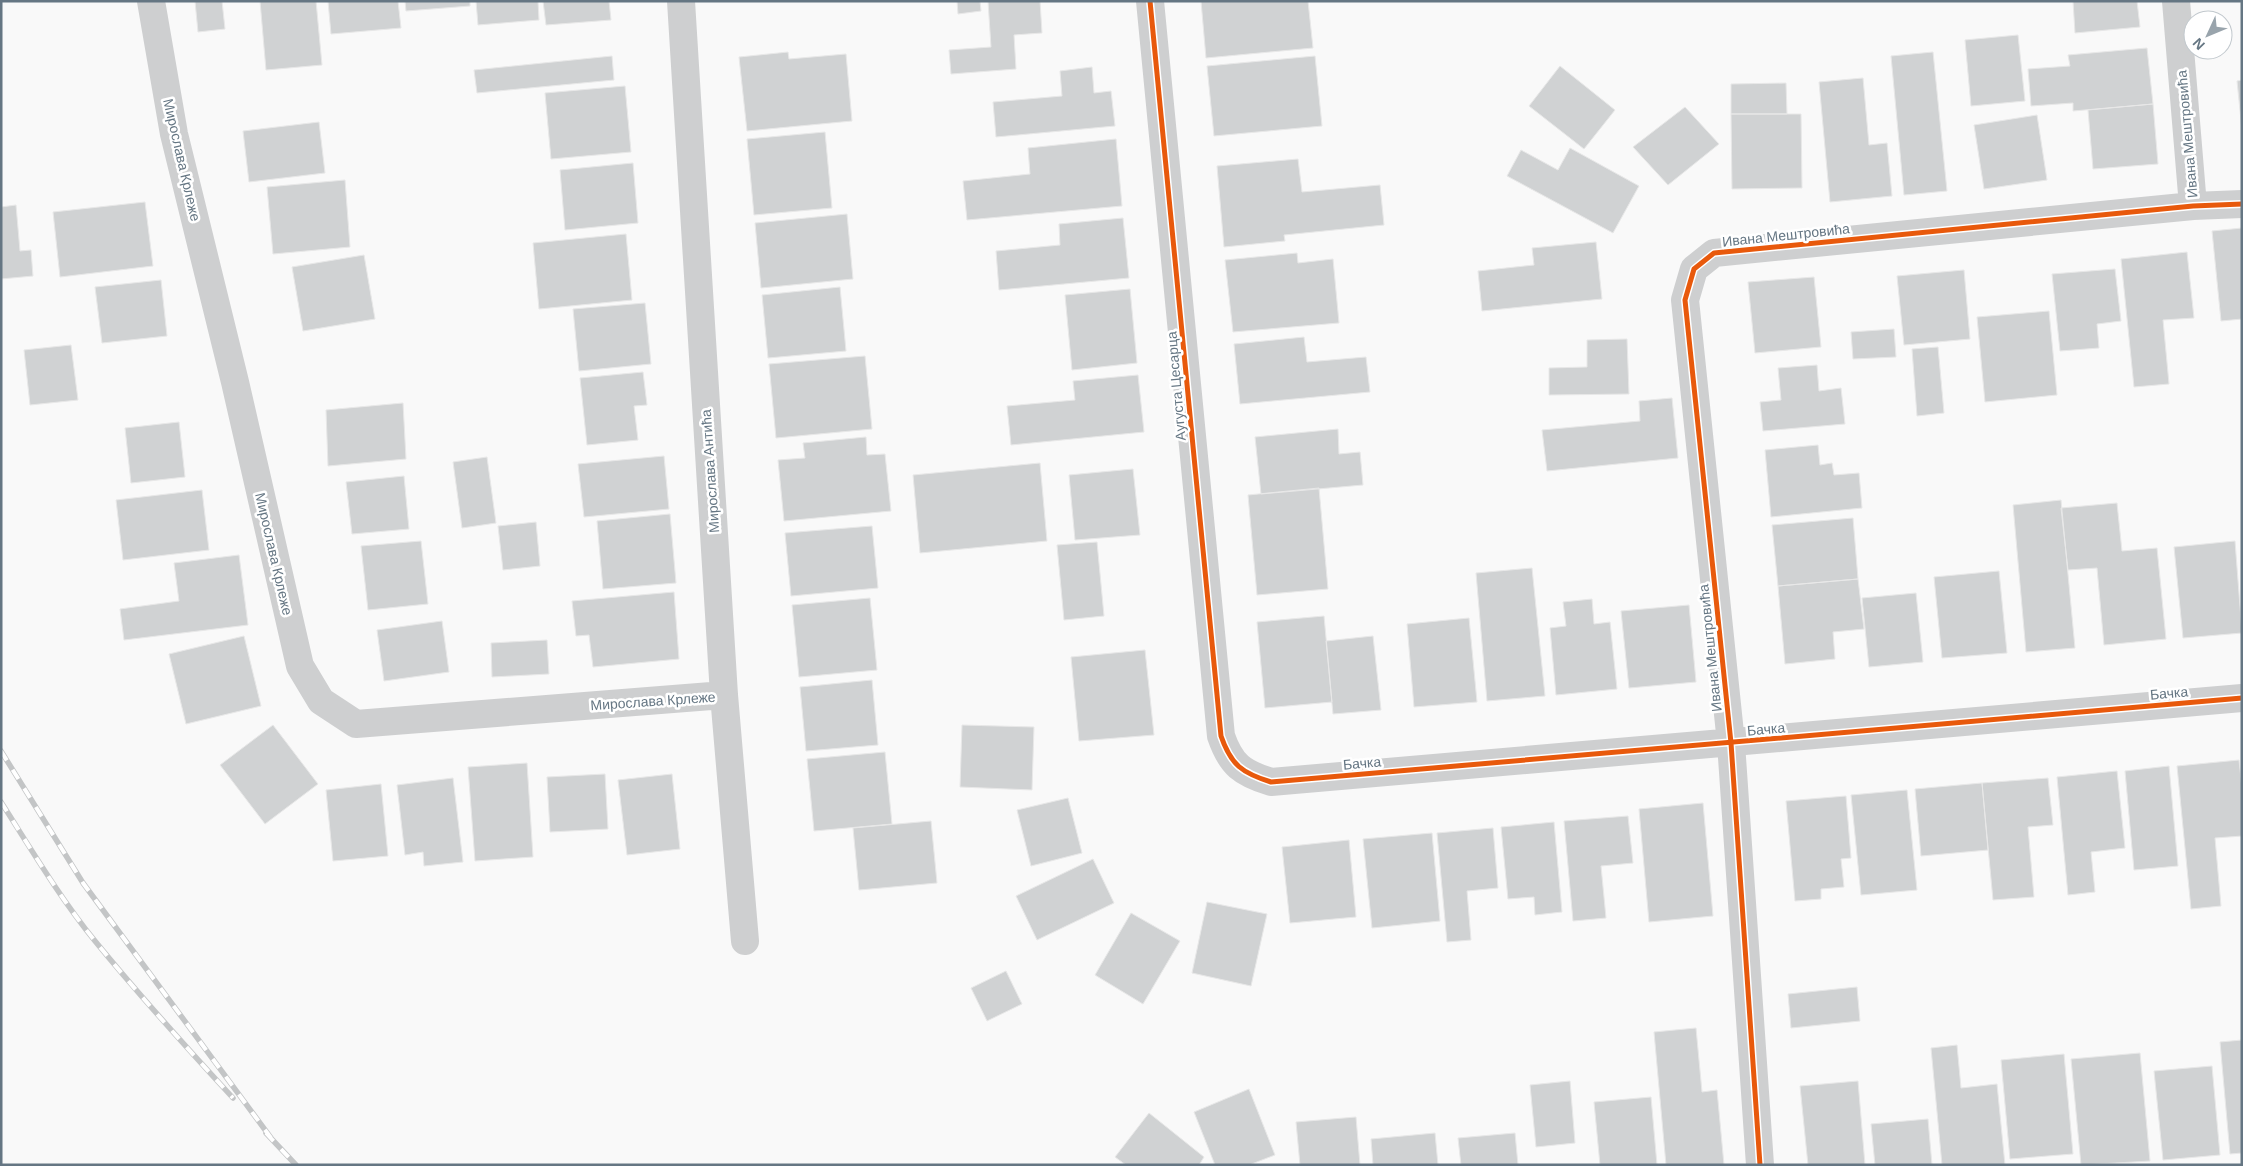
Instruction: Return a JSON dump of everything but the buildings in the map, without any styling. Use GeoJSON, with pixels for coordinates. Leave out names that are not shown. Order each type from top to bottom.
{"type":"FeatureCollection","features":[{"type":"Feature","properties":{"kind":"street","name":"Мирослава Крлеже"},"geometry":{"type":"LineString","coordinates":[[151,1],[174,134],[235,382],[300,666],[321,701],[356,724],[724,695]]}},
{"type":"Feature","properties":{"kind":"street","name":"Мирослава Антића"},"geometry":{"type":"LineString","coordinates":[[681,1],[724,695],[745,941]]}},
{"type":"Feature","properties":{"kind":"street","name":"Аугуста Цесарца"},"geometry":{"type":"LineString","coordinates":[[1150,1],[1221,736],[1226,751],[1236,765]]}},
{"type":"Feature","properties":{"kind":"street","name":"Ивана Мештровића"},"geometry":{"type":"LineString","coordinates":[[2176,1],[2192,206]]}},
{"type":"Feature","properties":{"kind":"street","name":"Ивана Мештровића"},"geometry":{"type":"LineString","coordinates":[[1760,1165],[1731,743],[1685,300],[1694,269],[1714,253],[2192,206],[2242,204]]}},
{"type":"Feature","properties":{"kind":"street","name":"Бачка"},"geometry":{"type":"LineString","coordinates":[[1236,765],[1251,776],[1271,782],[2242,698]]}},
{"type":"Feature","properties":{"kind":"railway"},"geometry":{"type":"LineString","coordinates":[[1,751],[83,883],[271,1138]]}},
{"type":"Feature","properties":{"kind":"railway"},"geometry":{"type":"LineString","coordinates":[[1,802],[82,925],[180,1040],[233,1098]]}},
{"type":"Feature","properties":{"kind":"railway"},"geometry":{"type":"LineString","coordinates":[[266,1133],[296,1165]]}},
{"type":"Feature","properties":{"kind":"cycle path"},"geometry":{"type":"LineString","coordinates":[[1150,1],[1221,736],[1229,754],[1245,771],[1271,782],[2242,698]]}},
{"type":"Feature","properties":{"kind":"cycle path"},"geometry":{"type":"LineString","coordinates":[[1760,1165],[1731,743],[1685,300],[1694,269],[1714,253],[2193,206],[2242,204]]}}]}
